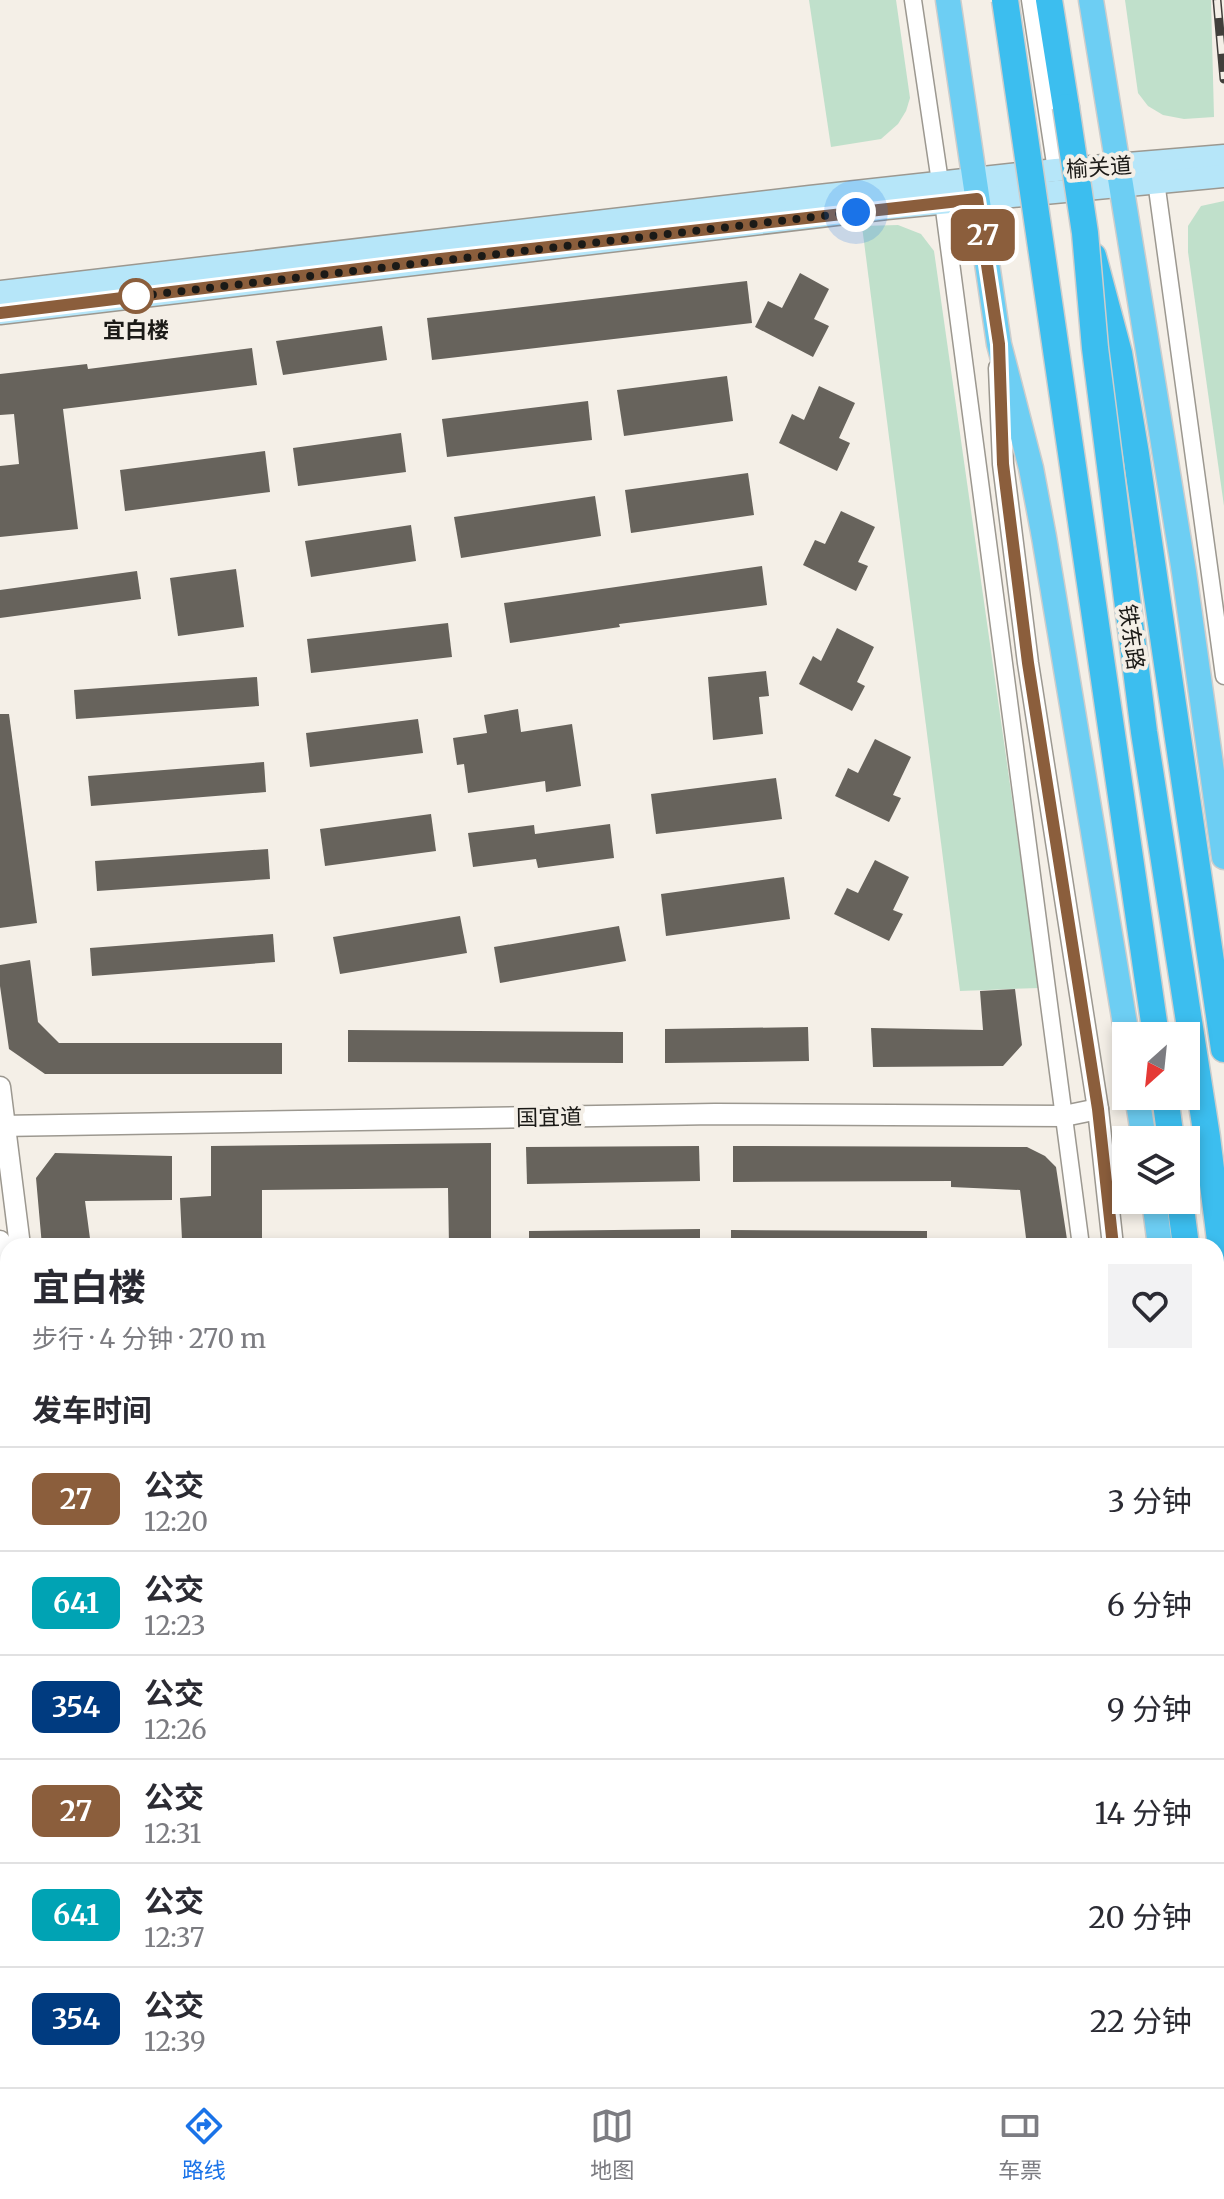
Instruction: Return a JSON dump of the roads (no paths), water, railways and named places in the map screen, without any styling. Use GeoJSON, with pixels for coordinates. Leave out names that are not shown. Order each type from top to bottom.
{"type":"FeatureCollection","features":[{"type":"Feature","properties":{"kind":"highway","name":"铁东路"},"geometry":{"type":"LineString","coordinates":[[1005,0],[1154,1022]]}},
{"type":"Feature","properties":{"kind":"highway","name":"铁东路"},"geometry":{"type":"LineString","coordinates":[[1049,0],[1085,233],[1095,348],[1144,732],[1220,1238]]}},
{"type":"Feature","properties":{"kind":"highway"},"geometry":{"type":"LineString","coordinates":[[1085,233],[1106,297],[1119,353],[1224,1049]]}},
{"type":"Feature","properties":{"kind":"highway"},"geometry":{"type":"LineString","coordinates":[[1182,1214],[1185,1238]]}},
{"type":"Feature","properties":{"kind":"main road"},"geometry":{"type":"LineString","coordinates":[[948,0],[999,344],[1031,468],[1044,537],[1125,1022]]}},
{"type":"Feature","properties":{"kind":"main road"},"geometry":{"type":"LineString","coordinates":[[1091,0],[1184,572],[1224,857]]}},
{"type":"Feature","properties":{"kind":"main road","name":"榆关道"},"geometry":{"type":"LineString","coordinates":[[976,189],[1056,170],[1119,175],[1154,172],[1224,156]]}},
{"type":"Feature","properties":{"kind":"main road","name":"榆关道"},"geometry":{"type":"LineString","coordinates":[[1154,172],[1224,176]]}},
{"type":"Feature","properties":{"kind":"main road"},"geometry":{"type":"LineString","coordinates":[[0,313],[941,193],[1119,175]]}},
{"type":"Feature","properties":{"kind":"main road"},"geometry":{"type":"LineString","coordinates":[[0,292],[398,244],[941,193]]}},
{"type":"Feature","properties":{"kind":"main road"},"geometry":{"type":"LineString","coordinates":[[1156,1214],[1159,1238]]}},
{"type":"Feature","properties":{"kind":"street"},"geometry":{"type":"LineString","coordinates":[[913,0],[1080,1238]]}},
{"type":"Feature","properties":{"kind":"street"},"geometry":{"type":"LineString","coordinates":[[1030,0],[1056,170]]}},
{"type":"Feature","properties":{"kind":"street"},"geometry":{"type":"LineString","coordinates":[[1154,172],[1224,676]]}},
{"type":"Feature","properties":{"kind":"street"},"geometry":{"type":"LineString","coordinates":[[999,344],[1003,464],[1026,647],[1098,1109],[1112,1238]]}},
{"type":"Feature","properties":{"kind":"street"},"geometry":{"type":"LineString","coordinates":[[0,1087],[19,1238]]}},
{"type":"Feature","properties":{"kind":"street","name":"国宜道"},"geometry":{"type":"LineString","coordinates":[[3,1126],[715,1114],[1064,1116],[1098,1109]]}},
{"type":"Feature","properties":{"kind":"railway"},"geometry":{"type":"LineString","coordinates":[[1217,0],[1224,79]]}},
{"type":"Feature","properties":{"kind":"place","name":"宜白楼"},"geometry":{"type":"Point","coordinates":[136,296]}}]}
